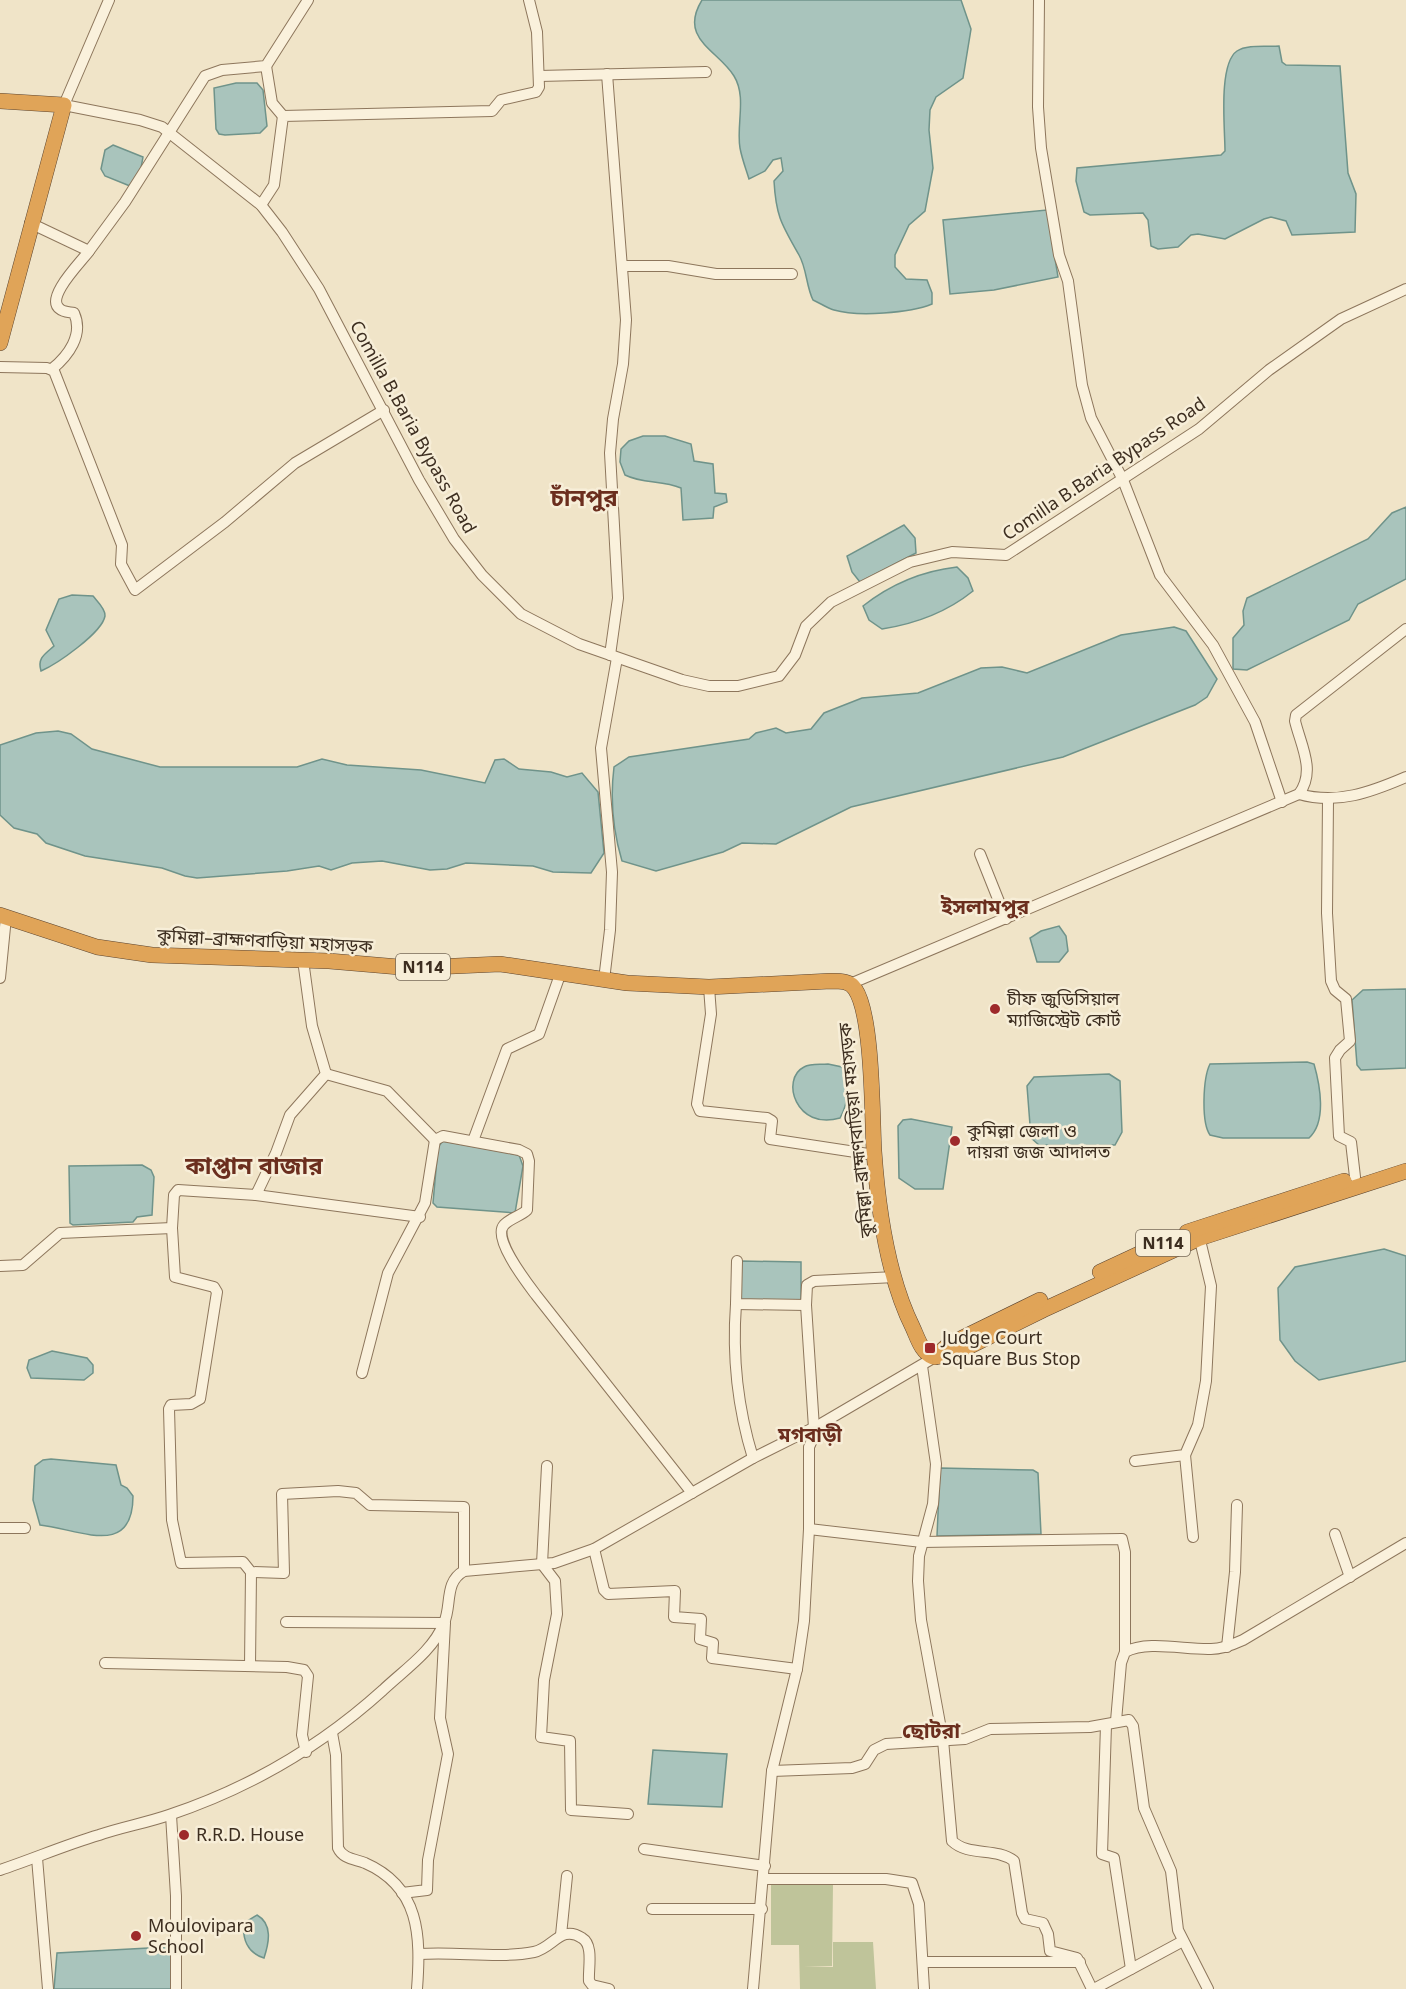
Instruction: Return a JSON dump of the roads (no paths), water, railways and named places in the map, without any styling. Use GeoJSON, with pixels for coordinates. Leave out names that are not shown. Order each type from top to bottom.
{"type":"FeatureCollection","features":[{"type":"Feature","properties":{"kind":"highway"},"geometry":{"type":"LineString","coordinates":[[0,101],[64,105],[30,223],[0,342]]}},
{"type":"Feature","properties":{"kind":"highway","name":"কুমিল্লা–ব্রাহ্মণবাড়িয়া মহাসড়ক"},"geometry":{"type":"LineString","coordinates":[[3,916],[97,947],[130,952],[217,958],[303,960],[411,968],[500,964],[604,980],[709,987],[831,981],[850,984],[857,992],[865,1018],[875,1155],[882,1215],[895,1277],[909,1321],[922,1347],[928,1355],[936,1357]]}},
{"type":"Feature","properties":{"kind":"highway","name":"N114"},"geometry":{"type":"LineString","coordinates":[[936,1357],[948,1345],[1003,1324],[1198,1233],[1355,1177],[1406,1162]]}},
{"type":"Feature","properties":{"kind":"highway","name":"N114"},"geometry":{"type":"LineString","coordinates":[[1198,1233],[1406,1171]]}},
{"type":"Feature","properties":{"kind":"street"},"geometry":{"type":"LineString","coordinates":[[64,105],[109,0]]}},
{"type":"Feature","properties":{"kind":"street"},"geometry":{"type":"LineString","coordinates":[[309,0],[266,66],[272,104],[283,116],[492,111],[501,100],[536,92],[539,87],[537,32],[529,0]]}},
{"type":"Feature","properties":{"kind":"street"},"geometry":{"type":"LineString","coordinates":[[1039,0],[1038,107],[1049,198],[1059,255],[1068,281],[1082,385],[1091,418],[1123,480],[1160,575],[1213,645],[1255,722],[1282,802]]}},
{"type":"Feature","properties":{"kind":"street"},"geometry":{"type":"LineString","coordinates":[[0,367],[52,369],[69,355],[77,325],[74,313],[62,310],[56,305],[59,289],[125,202],[205,76],[222,70],[266,66]]}},
{"type":"Feature","properties":{"kind":"street"},"geometry":{"type":"LineString","coordinates":[[539,76],[706,72]]}},
{"type":"Feature","properties":{"kind":"street"},"geometry":{"type":"LineString","coordinates":[[604,980],[610,930],[612,872],[601,748],[614,656],[618,598],[610,453],[613,419],[623,364],[626,320],[606,74]]}},
{"type":"Feature","properties":{"kind":"street","name":"Comilla B.Baria Bypass Road"},"geometry":{"type":"LineString","coordinates":[[64,105],[140,120],[169,130],[261,206],[282,232],[319,289],[445,524],[482,575],[521,614],[579,644],[709,686],[738,686],[769,680],[782,674],[795,655],[806,626],[831,602],[923,557],[952,552],[1006,555],[1199,429],[1269,370],[1341,319],[1406,289]]}},
{"type":"Feature","properties":{"kind":"street"},"geometry":{"type":"LineString","coordinates":[[261,206],[274,185],[283,116]]}},
{"type":"Feature","properties":{"kind":"street"},"geometry":{"type":"LineString","coordinates":[[30,223],[89,252]]}},
{"type":"Feature","properties":{"kind":"street"},"geometry":{"type":"LineString","coordinates":[[622,266],[668,266],[716,274],[792,274]]}},
{"type":"Feature","properties":{"kind":"street"},"geometry":{"type":"LineString","coordinates":[[52,369],[122,545],[121,564],[135,590],[296,463],[384,410]]}},
{"type":"Feature","properties":{"kind":"street"},"geometry":{"type":"LineString","coordinates":[[850,984],[1299,794],[1305,786],[1307,766],[1295,721],[1296,715],[1406,629]]}},
{"type":"Feature","properties":{"kind":"street"},"geometry":{"type":"LineString","coordinates":[[1299,794],[1328,800],[1376,789],[1406,777]]}},
{"type":"Feature","properties":{"kind":"street"},"geometry":{"type":"LineString","coordinates":[[1328,800],[1327,913],[1331,981],[1335,990],[1346,999],[1350,1041],[1335,1058],[1338,1118],[1340,1136],[1351,1142],[1355,1177]]}},
{"type":"Feature","properties":{"kind":"street"},"geometry":{"type":"LineString","coordinates":[[980,854],[1006,919]]}},
{"type":"Feature","properties":{"kind":"street"},"geometry":{"type":"LineString","coordinates":[[0,978],[3,916]]}},
{"type":"Feature","properties":{"kind":"street"},"geometry":{"type":"LineString","coordinates":[[303,960],[312,1026],[326,1074]]}},
{"type":"Feature","properties":{"kind":"street"},"geometry":{"type":"LineString","coordinates":[[473,1141],[507,1048],[539,1034],[561,972]]}},
{"type":"Feature","properties":{"kind":"street"},"geometry":{"type":"LineString","coordinates":[[709,987],[711,1014],[698,1109],[703,1112],[767,1118],[772,1121],[770,1139],[875,1155]]}},
{"type":"Feature","properties":{"kind":"street"},"geometry":{"type":"LineString","coordinates":[[326,1074],[387,1091],[435,1140]]}},
{"type":"Feature","properties":{"kind":"street"},"geometry":{"type":"LineString","coordinates":[[256,1195],[276,1153],[290,1115],[326,1074]]}},
{"type":"Feature","properties":{"kind":"street"},"geometry":{"type":"LineString","coordinates":[[435,1140],[443,1136],[527,1154],[529,1161],[527,1209],[503,1226],[501,1232],[503,1241],[518,1270],[536,1295],[692,1493]]}},
{"type":"Feature","properties":{"kind":"street"},"geometry":{"type":"LineString","coordinates":[[362,1373],[388,1273],[420,1217],[425,1203],[435,1140]]}},
{"type":"Feature","properties":{"kind":"street"},"geometry":{"type":"LineString","coordinates":[[250,1666],[251,1572],[243,1562],[181,1563],[172,1520],[169,1409],[171,1405],[191,1404],[200,1399],[217,1292],[214,1287],[174,1277],[172,1227],[174,1195],[178,1190],[256,1195],[420,1217]]}},
{"type":"Feature","properties":{"kind":"street"},"geometry":{"type":"LineString","coordinates":[[0,1266],[23,1265],[60,1233],[172,1227]]}},
{"type":"Feature","properties":{"kind":"street"},"geometry":{"type":"LineString","coordinates":[[1193,1537],[1185,1455],[1198,1425],[1206,1381],[1211,1286],[1198,1233]]}},
{"type":"Feature","properties":{"kind":"street"},"geometry":{"type":"LineString","coordinates":[[737,1262],[734,1377],[753,1458]]}},
{"type":"Feature","properties":{"kind":"street"},"geometry":{"type":"LineString","coordinates":[[753,1989],[762,1909],[772,1771],[797,1669],[804,1621],[809,1529],[809,1447],[816,1427],[806,1305],[807,1285],[814,1281],[895,1277]]}},
{"type":"Feature","properties":{"kind":"street"},"geometry":{"type":"LineString","coordinates":[[736,1304],[806,1305]]}},
{"type":"Feature","properties":{"kind":"street"},"geometry":{"type":"LineString","coordinates":[[402,1893],[427,1890],[428,1860],[442,1798],[448,1754],[440,1718],[445,1623],[453,1580],[464,1571],[563,1561],[594,1549],[753,1458],[816,1427],[936,1357]]}},
{"type":"Feature","properties":{"kind":"street"},"geometry":{"type":"LineString","coordinates":[[922,1366],[936,1464],[933,1504],[918,1566],[921,1620],[943,1740],[952,1841],[967,1850],[1007,1855],[1014,1861],[1022,1913],[1025,1919],[1043,1923],[1048,1934],[1050,1951],[1072,1955],[1080,1962],[1093,1989],[1183,1941]]}},
{"type":"Feature","properties":{"kind":"street"},"geometry":{"type":"LineString","coordinates":[[792,1439],[809,1447]]}},
{"type":"Feature","properties":{"kind":"street"},"geometry":{"type":"LineString","coordinates":[[1135,1461],[1185,1455]]}},
{"type":"Feature","properties":{"kind":"street"},"geometry":{"type":"LineString","coordinates":[[547,1466],[542,1564],[555,1581],[557,1614],[544,1680],[541,1737],[570,1741],[571,1810],[628,1814]]}},
{"type":"Feature","properties":{"kind":"street"},"geometry":{"type":"LineString","coordinates":[[251,1572],[284,1573],[282,1494],[338,1491],[356,1493],[370,1505],[464,1507],[464,1571]]}},
{"type":"Feature","properties":{"kind":"street"},"geometry":{"type":"LineString","coordinates":[[1227,1647],[1235,1572],[1237,1505]]}},
{"type":"Feature","properties":{"kind":"street"},"geometry":{"type":"LineString","coordinates":[[0,1528],[25,1528]]}},
{"type":"Feature","properties":{"kind":"street"},"geometry":{"type":"LineString","coordinates":[[809,1529],[922,1542],[1122,1539],[1125,1552],[1125,1653],[1121,1663],[1119,1698],[1111,1723],[1102,1854],[1114,1858],[1131,1969]]}},
{"type":"Feature","properties":{"kind":"street"},"geometry":{"type":"LineString","coordinates":[[1335,1534],[1350,1577]]}},
{"type":"Feature","properties":{"kind":"street"},"geometry":{"type":"LineString","coordinates":[[1125,1653],[1140,1647],[1198,1649],[1227,1647],[1243,1641],[1406,1543]]}},
{"type":"Feature","properties":{"kind":"street"},"geometry":{"type":"LineString","coordinates":[[594,1549],[603,1590],[608,1594],[675,1591],[674,1617],[701,1619],[700,1639],[713,1643],[712,1658],[734,1659],[797,1669]]}},
{"type":"Feature","properties":{"kind":"street"},"geometry":{"type":"LineString","coordinates":[[286,1622],[445,1623]]}},
{"type":"Feature","properties":{"kind":"street"},"geometry":{"type":"LineString","coordinates":[[0,1870],[98,1835],[171,1815],[256,1781],[306,1752],[332,1733],[422,1654],[435,1640],[445,1623]]}},
{"type":"Feature","properties":{"kind":"street"},"geometry":{"type":"LineString","coordinates":[[105,1663],[287,1667],[307,1672],[308,1687],[302,1735],[306,1752]]}},
{"type":"Feature","properties":{"kind":"street"},"geometry":{"type":"LineString","coordinates":[[1119,1698],[1130,1721],[1144,1808],[1171,1871],[1178,1930],[1208,1989]]}},
{"type":"Feature","properties":{"kind":"street"},"geometry":{"type":"LineString","coordinates":[[772,1771],[852,1768],[865,1764],[874,1750],[886,1744],[970,1738],[990,1729],[1130,1721]]}},
{"type":"Feature","properties":{"kind":"street"},"geometry":{"type":"LineString","coordinates":[[332,1733],[336,1755],[338,1848],[341,1854],[380,1870],[393,1879],[402,1893],[415,1921],[419,1954],[417,1989]]}},
{"type":"Feature","properties":{"kind":"street"},"geometry":{"type":"LineString","coordinates":[[171,1815],[176,1896],[176,1989]]}},
{"type":"Feature","properties":{"kind":"street"},"geometry":{"type":"LineString","coordinates":[[644,1849],[765,1866]]}},
{"type":"Feature","properties":{"kind":"street"},"geometry":{"type":"LineString","coordinates":[[37,1858],[48,1989]]}},
{"type":"Feature","properties":{"kind":"street"},"geometry":{"type":"LineString","coordinates":[[561,1935],[567,1876]]}},
{"type":"Feature","properties":{"kind":"street"},"geometry":{"type":"LineString","coordinates":[[764,1879],[886,1880],[912,1883],[919,1904],[924,1989]]}},
{"type":"Feature","properties":{"kind":"street"},"geometry":{"type":"LineString","coordinates":[[652,1909],[762,1909]]}},
{"type":"Feature","properties":{"kind":"street"},"geometry":{"type":"LineString","coordinates":[[419,1954],[527,1953],[545,1948],[561,1935],[575,1934],[585,1939],[589,1946],[589,1981],[592,1985],[609,1989]]}},
{"type":"Feature","properties":{"kind":"street"},"geometry":{"type":"LineString","coordinates":[[924,1962],[1080,1962]]}},
{"type":"Feature","properties":{"kind":"water"},"geometry":{"type":"Polygon","coordinates":[[[702,0],[961,0],[971,29],[963,78],[936,97],[930,110],[929,130],[933,168],[925,211],[909,225],[895,255],[895,267],[906,279],[927,280],[932,293],[932,304],[898,312],[870,314],[834,310],[813,300],[802,260],[784,228],[776,204],[774,181],[783,171],[781,158],[773,160],[765,171],[749,179],[740,148],[741,102],[738,84],[727,67],[697,34],[696,13],[702,0]]]}},
{"type":"Feature","properties":{"kind":"water"},"geometry":{"type":"Polygon","coordinates":[[[1279,46],[1282,62],[1286,65],[1340,66],[1348,173],[1356,194],[1355,232],[1292,235],[1286,221],[1271,217],[1225,239],[1198,234],[1191,235],[1178,247],[1158,249],[1151,246],[1148,220],[1143,213],[1090,215],[1084,212],[1076,181],[1077,168],[1221,155],[1225,151],[1224,98],[1227,69],[1231,58],[1237,51],[1246,47],[1279,46]]]}},
{"type":"Feature","properties":{"kind":"water"},"geometry":{"type":"Polygon","coordinates":[[[236,83],[257,83],[263,90],[267,126],[260,133],[225,135],[219,134],[216,129],[214,88],[236,83]]]}},
{"type":"Feature","properties":{"kind":"water"},"geometry":{"type":"Polygon","coordinates":[[[113,145],[143,157],[141,168],[130,186],[105,176],[101,169],[105,150],[113,145]]]}},
{"type":"Feature","properties":{"kind":"water"},"geometry":{"type":"Polygon","coordinates":[[[1047,210],[1058,277],[994,290],[950,294],[943,220],[1047,210]]]}},
{"type":"Feature","properties":{"kind":"water"},"geometry":{"type":"Polygon","coordinates":[[[643,436],[665,436],[691,444],[694,461],[713,464],[715,493],[726,494],[727,502],[714,507],[713,518],[683,520],[681,488],[625,475],[620,462],[621,449],[629,441],[643,436]]]}},
{"type":"Feature","properties":{"kind":"water"},"geometry":{"type":"Polygon","coordinates":[[[1406,507],[1406,579],[1358,604],[1349,620],[1247,670],[1233,669],[1233,638],[1244,625],[1243,611],[1247,598],[1368,539],[1392,513],[1406,507]]]}},
{"type":"Feature","properties":{"kind":"water"},"geometry":{"type":"Polygon","coordinates":[[[904,525],[915,538],[916,553],[860,582],[852,572],[847,556],[904,525]]]}},
{"type":"Feature","properties":{"kind":"water"},"geometry":{"type":"Polygon","coordinates":[[[957,567],[968,578],[973,591],[952,605],[918,620],[882,629],[869,620],[863,606],[885,591],[919,575],[957,567]]]}},
{"type":"Feature","properties":{"kind":"water"},"geometry":{"type":"Polygon","coordinates":[[[72,595],[93,596],[103,608],[105,616],[88,639],[41,671],[41,659],[54,646],[46,630],[59,599],[72,595]]]}},
{"type":"Feature","properties":{"kind":"water"},"geometry":{"type":"Polygon","coordinates":[[[1174,627],[1186,631],[1217,679],[1207,697],[1195,705],[1063,757],[851,807],[776,844],[742,843],[723,852],[656,871],[622,861],[616,838],[612,791],[614,767],[629,757],[749,739],[756,733],[776,728],[786,733],[811,729],[824,713],[862,698],[918,693],[981,668],[1002,667],[1027,673],[1121,635],[1174,627]]]}},
{"type":"Feature","properties":{"kind":"water"},"geometry":{"type":"Polygon","coordinates":[[[58,731],[71,734],[92,749],[160,767],[297,767],[322,759],[347,765],[421,770],[485,783],[495,760],[504,759],[519,769],[551,772],[567,777],[582,773],[598,792],[604,853],[591,873],[553,872],[533,866],[466,863],[447,869],[430,870],[382,861],[352,863],[331,870],[319,866],[287,871],[197,878],[162,868],[85,856],[46,843],[37,834],[14,828],[0,815],[0,745],[36,733],[58,731]]]}},
{"type":"Feature","properties":{"kind":"water"},"geometry":{"type":"Polygon","coordinates":[[[1059,926],[1066,936],[1068,951],[1059,962],[1037,962],[1030,938],[1041,931],[1059,926]]]}},
{"type":"Feature","properties":{"kind":"water"},"geometry":{"type":"Polygon","coordinates":[[[1406,989],[1406,1068],[1361,1070],[1357,1065],[1352,1000],[1363,990],[1406,989]]]}},
{"type":"Feature","properties":{"kind":"water"},"geometry":{"type":"Polygon","coordinates":[[[1307,1062],[1314,1064],[1320,1103],[1318,1123],[1309,1138],[1223,1138],[1210,1135],[1205,1120],[1204,1100],[1210,1064],[1307,1062]]]}},
{"type":"Feature","properties":{"kind":"water"},"geometry":{"type":"Polygon","coordinates":[[[828,1064],[842,1067],[847,1093],[840,1118],[825,1120],[812,1117],[803,1111],[796,1102],[793,1082],[797,1073],[804,1067],[828,1064]]]}},
{"type":"Feature","properties":{"kind":"water"},"geometry":{"type":"Polygon","coordinates":[[[1109,1074],[1120,1081],[1122,1132],[1115,1145],[1039,1145],[1031,1138],[1027,1086],[1034,1077],[1109,1074]]]}},
{"type":"Feature","properties":{"kind":"water"},"geometry":{"type":"Polygon","coordinates":[[[911,1119],[952,1127],[943,1189],[915,1189],[899,1178],[898,1126],[903,1120],[911,1119]]]}},
{"type":"Feature","properties":{"kind":"water"},"geometry":{"type":"Polygon","coordinates":[[[443,1141],[519,1155],[523,1166],[515,1213],[437,1207],[433,1203],[438,1147],[443,1141]]]}},
{"type":"Feature","properties":{"kind":"water"},"geometry":{"type":"Polygon","coordinates":[[[142,1165],[151,1170],[154,1177],[152,1215],[137,1217],[133,1222],[73,1225],[70,1223],[69,1166],[142,1165]]]}},
{"type":"Feature","properties":{"kind":"water"},"geometry":{"type":"Polygon","coordinates":[[[1384,1249],[1406,1256],[1406,1361],[1319,1380],[1295,1361],[1280,1340],[1278,1288],[1295,1267],[1384,1249]]]}},
{"type":"Feature","properties":{"kind":"water"},"geometry":{"type":"Polygon","coordinates":[[[741,1261],[801,1262],[801,1301],[741,1300],[741,1261]]]}},
{"type":"Feature","properties":{"kind":"water"},"geometry":{"type":"Polygon","coordinates":[[[52,1351],[87,1358],[93,1365],[93,1373],[84,1380],[31,1378],[27,1368],[29,1360],[52,1351]]]}},
{"type":"Feature","properties":{"kind":"water"},"geometry":{"type":"Polygon","coordinates":[[[43,1460],[116,1465],[121,1485],[127,1488],[133,1496],[131,1515],[124,1528],[114,1534],[101,1536],[40,1525],[33,1500],[35,1466],[43,1460]]]}},
{"type":"Feature","properties":{"kind":"water"},"geometry":{"type":"Polygon","coordinates":[[[940,1468],[1033,1470],[1038,1473],[1041,1534],[937,1536],[940,1468]]]}},
{"type":"Feature","properties":{"kind":"water"},"geometry":{"type":"Polygon","coordinates":[[[653,1750],[727,1754],[722,1807],[648,1804],[653,1750]]]}},
{"type":"Feature","properties":{"kind":"water"},"geometry":{"type":"Polygon","coordinates":[[[257,1915],[266,1923],[268,1929],[264,1958],[253,1953],[244,1934],[244,1923],[257,1915]]]}},
{"type":"Feature","properties":{"kind":"water"},"geometry":{"type":"Polygon","coordinates":[[[171,1948],[174,1989],[54,1989],[57,1953],[171,1948]]]}},
{"type":"Feature","properties":{"kind":"place","name":"চীফ জুডিসিয়াল ম্যাজিস্ট্রেট কোর্ট"},"geometry":{"type":"Point","coordinates":[995,1009]}},
{"type":"Feature","properties":{"kind":"place","name":"কুমিল্লা জেলা ও দায়রা জজ আদালত"},"geometry":{"type":"Point","coordinates":[955,1141]}},
{"type":"Feature","properties":{"kind":"place","name":"Judge Court Square Bus Stop"},"geometry":{"type":"Point","coordinates":[930,1348]}},
{"type":"Feature","properties":{"kind":"place","name":"R.R.D. House"},"geometry":{"type":"Point","coordinates":[184,1835]}},
{"type":"Feature","properties":{"kind":"place","name":"Moulovipara School"},"geometry":{"type":"Point","coordinates":[136,1936]}},
{"type":"Feature","properties":{"kind":"district","name":"চাঁনপুর"},"geometry":{"type":"Point","coordinates":[584,498]}},
{"type":"Feature","properties":{"kind":"district","name":"ইসলামপুর"},"geometry":{"type":"Point","coordinates":[985,907]}},
{"type":"Feature","properties":{"kind":"district","name":"কাপ্তান বাজার"},"geometry":{"type":"Point","coordinates":[254,1166]}},
{"type":"Feature","properties":{"kind":"district","name":"মগবাড়ী"},"geometry":{"type":"Point","coordinates":[810,1435]}},
{"type":"Feature","properties":{"kind":"district","name":"ছোটরা"},"geometry":{"type":"Point","coordinates":[931,1731]}}]}
